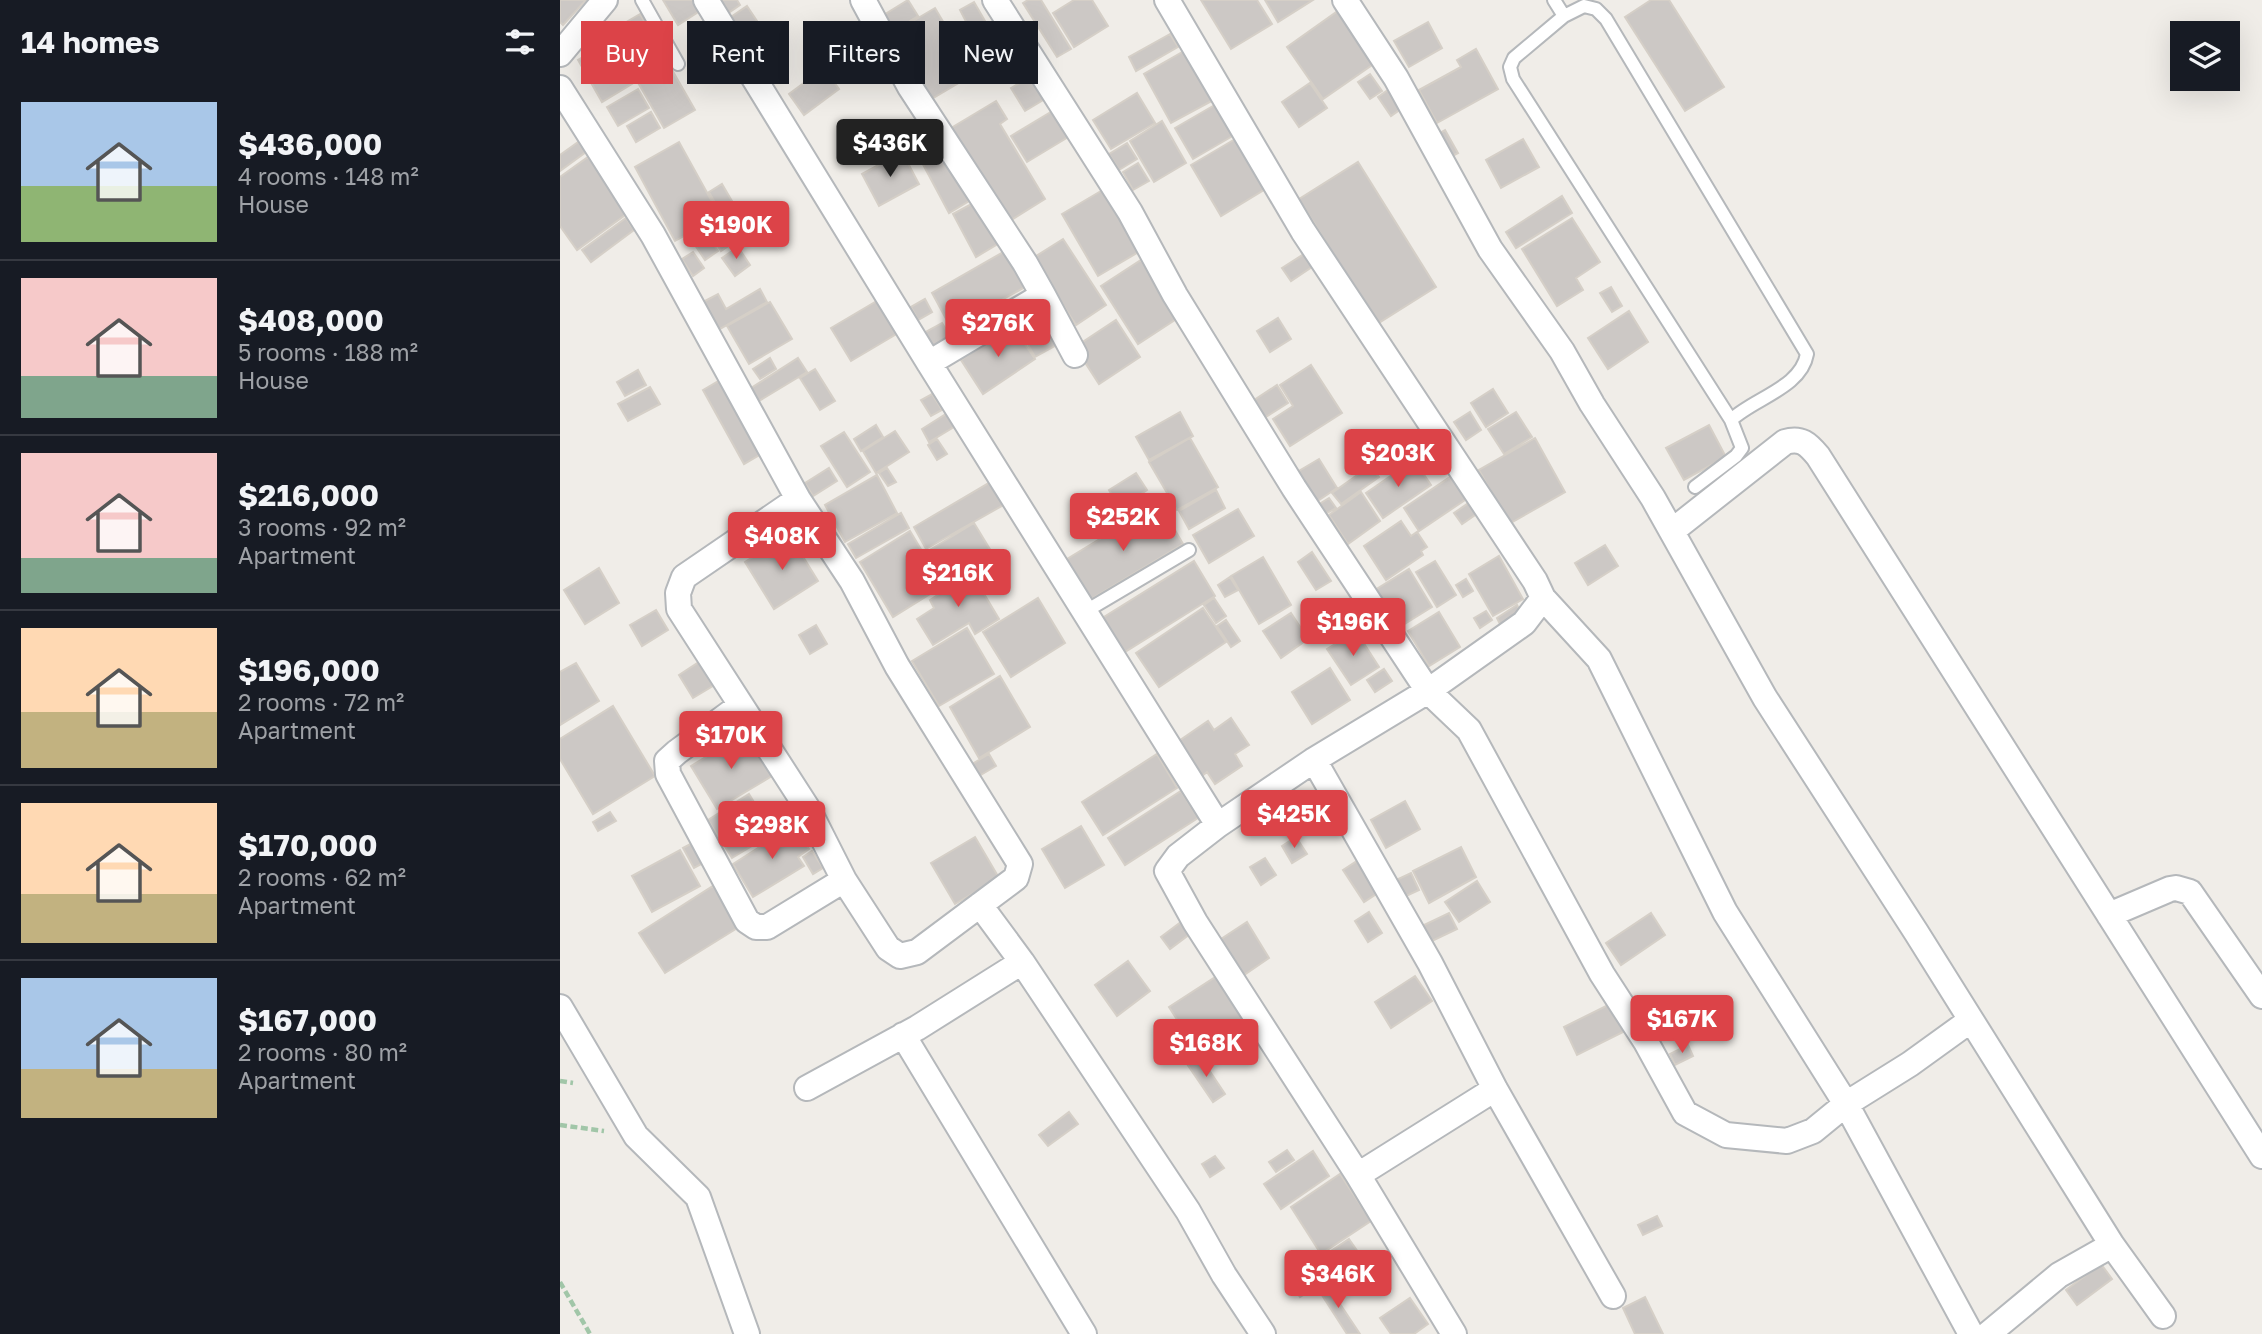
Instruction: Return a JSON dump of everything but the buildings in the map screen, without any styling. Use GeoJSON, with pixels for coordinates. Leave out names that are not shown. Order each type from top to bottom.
{"type":"FeatureCollection","features":[{"type":"Feature","properties":{"kind":"street"},"geometry":{"type":"LineString","coordinates":[[560,54],[605,0]]}},
{"type":"Feature","properties":{"kind":"street"},"geometry":{"type":"LineString","coordinates":[[706,0],[1217,825]]}},
{"type":"Feature","properties":{"kind":"street"},"geometry":{"type":"LineString","coordinates":[[863,0],[910,87],[1017,251],[1075,355]]}},
{"type":"Feature","properties":{"kind":"street"},"geometry":{"type":"LineString","coordinates":[[995,0],[1129,212],[1175,295],[1294,488],[1428,691],[1469,730],[1602,974],[1646,1042],[1685,1113],[1726,1135],[1787,1140],[1813,1131],[1846,1104],[1910,1064],[1971,1020]]}},
{"type":"Feature","properties":{"kind":"street"},"geometry":{"type":"LineString","coordinates":[[1167,0],[1303,231],[1535,581],[1543,598],[1599,659],[1725,912],[1846,1104],[1971,1334]]}},
{"type":"Feature","properties":{"kind":"street"},"geometry":{"type":"LineString","coordinates":[[1345,0],[1396,78],[1490,249],[1562,351],[1672,531],[1765,698],[1817,775],[2112,1245],[2163,1316]]}},
{"type":"Feature","properties":{"kind":"street"},"geometry":{"type":"LineString","coordinates":[[560,89],[653,235],[798,499],[852,581],[897,666],[1020,864],[1016,878],[917,952],[900,956],[888,948],[844,880],[808,809],[680,609],[678,593],[684,577],[798,499]]}},
{"type":"Feature","properties":{"kind":"street"},"geometry":{"type":"LineString","coordinates":[[929,363],[1043,295]]}},
{"type":"Feature","properties":{"kind":"street"},"geometry":{"type":"LineString","coordinates":[[1672,531],[1785,442],[1793,439],[1808,444],[2262,1156]]}},
{"type":"Feature","properties":{"kind":"street"},"geometry":{"type":"LineString","coordinates":[[1454,1334],[1358,1175],[1195,922],[1167,871],[1178,856],[1217,825],[1314,760],[1428,691],[1524,623],[1543,598]]}},
{"type":"Feature","properties":{"kind":"street"},"geometry":{"type":"LineString","coordinates":[[741,705],[667,761],[668,774],[747,921],[755,927],[767,927],[844,880]]}},
{"type":"Feature","properties":{"kind":"street"},"geometry":{"type":"LineString","coordinates":[[1314,760],[1443,987],[1495,1089],[1613,1296]]}},
{"type":"Feature","properties":{"kind":"street"},"geometry":{"type":"LineString","coordinates":[[2109,915],[2170,889],[2190,892],[2262,996]]}},
{"type":"Feature","properties":{"kind":"street"},"geometry":{"type":"LineString","coordinates":[[980,905],[1022,962],[1198,1227],[1224,1275],[1263,1334]]}},
{"type":"Feature","properties":{"kind":"street"},"geometry":{"type":"LineString","coordinates":[[807,1088],[903,1035],[1022,962]]}},
{"type":"Feature","properties":{"kind":"street"},"geometry":{"type":"LineString","coordinates":[[560,1007],[636,1136],[698,1196],[747,1334]]}},
{"type":"Feature","properties":{"kind":"street"},"geometry":{"type":"LineString","coordinates":[[903,1035],[1084,1334]]}},
{"type":"Feature","properties":{"kind":"street"},"geometry":{"type":"LineString","coordinates":[[1358,1175],[1495,1089]]}},
{"type":"Feature","properties":{"kind":"street"},"geometry":{"type":"LineString","coordinates":[[1988,1334],[2059,1275],[2112,1245]]}},
{"type":"Feature","properties":{"kind":"lane"},"geometry":{"type":"LineString","coordinates":[[642,0],[678,64]]}},
{"type":"Feature","properties":{"kind":"lane"},"geometry":{"type":"LineString","coordinates":[[1554,0],[1564,16]]}},
{"type":"Feature","properties":{"kind":"lane"},"geometry":{"type":"LineString","coordinates":[[1695,486],[1736,456],[1742,448],[1731,420],[1513,79],[1510,67],[1514,58],[1564,16],[1584,5],[1596,9],[1606,19],[1807,354],[1805,366],[1795,377],[1731,420]]}},
{"type":"Feature","properties":{"kind":"lane"},"geometry":{"type":"LineString","coordinates":[[1086,611],[1189,550]]}},
{"type":"Feature","properties":{"kind":"path"},"geometry":{"type":"LineString","coordinates":[[560,1125],[636,1136]]}},
{"type":"Feature","properties":{"kind":"path"},"geometry":{"type":"LineString","coordinates":[[560,1282],[590,1334]]}}]}
